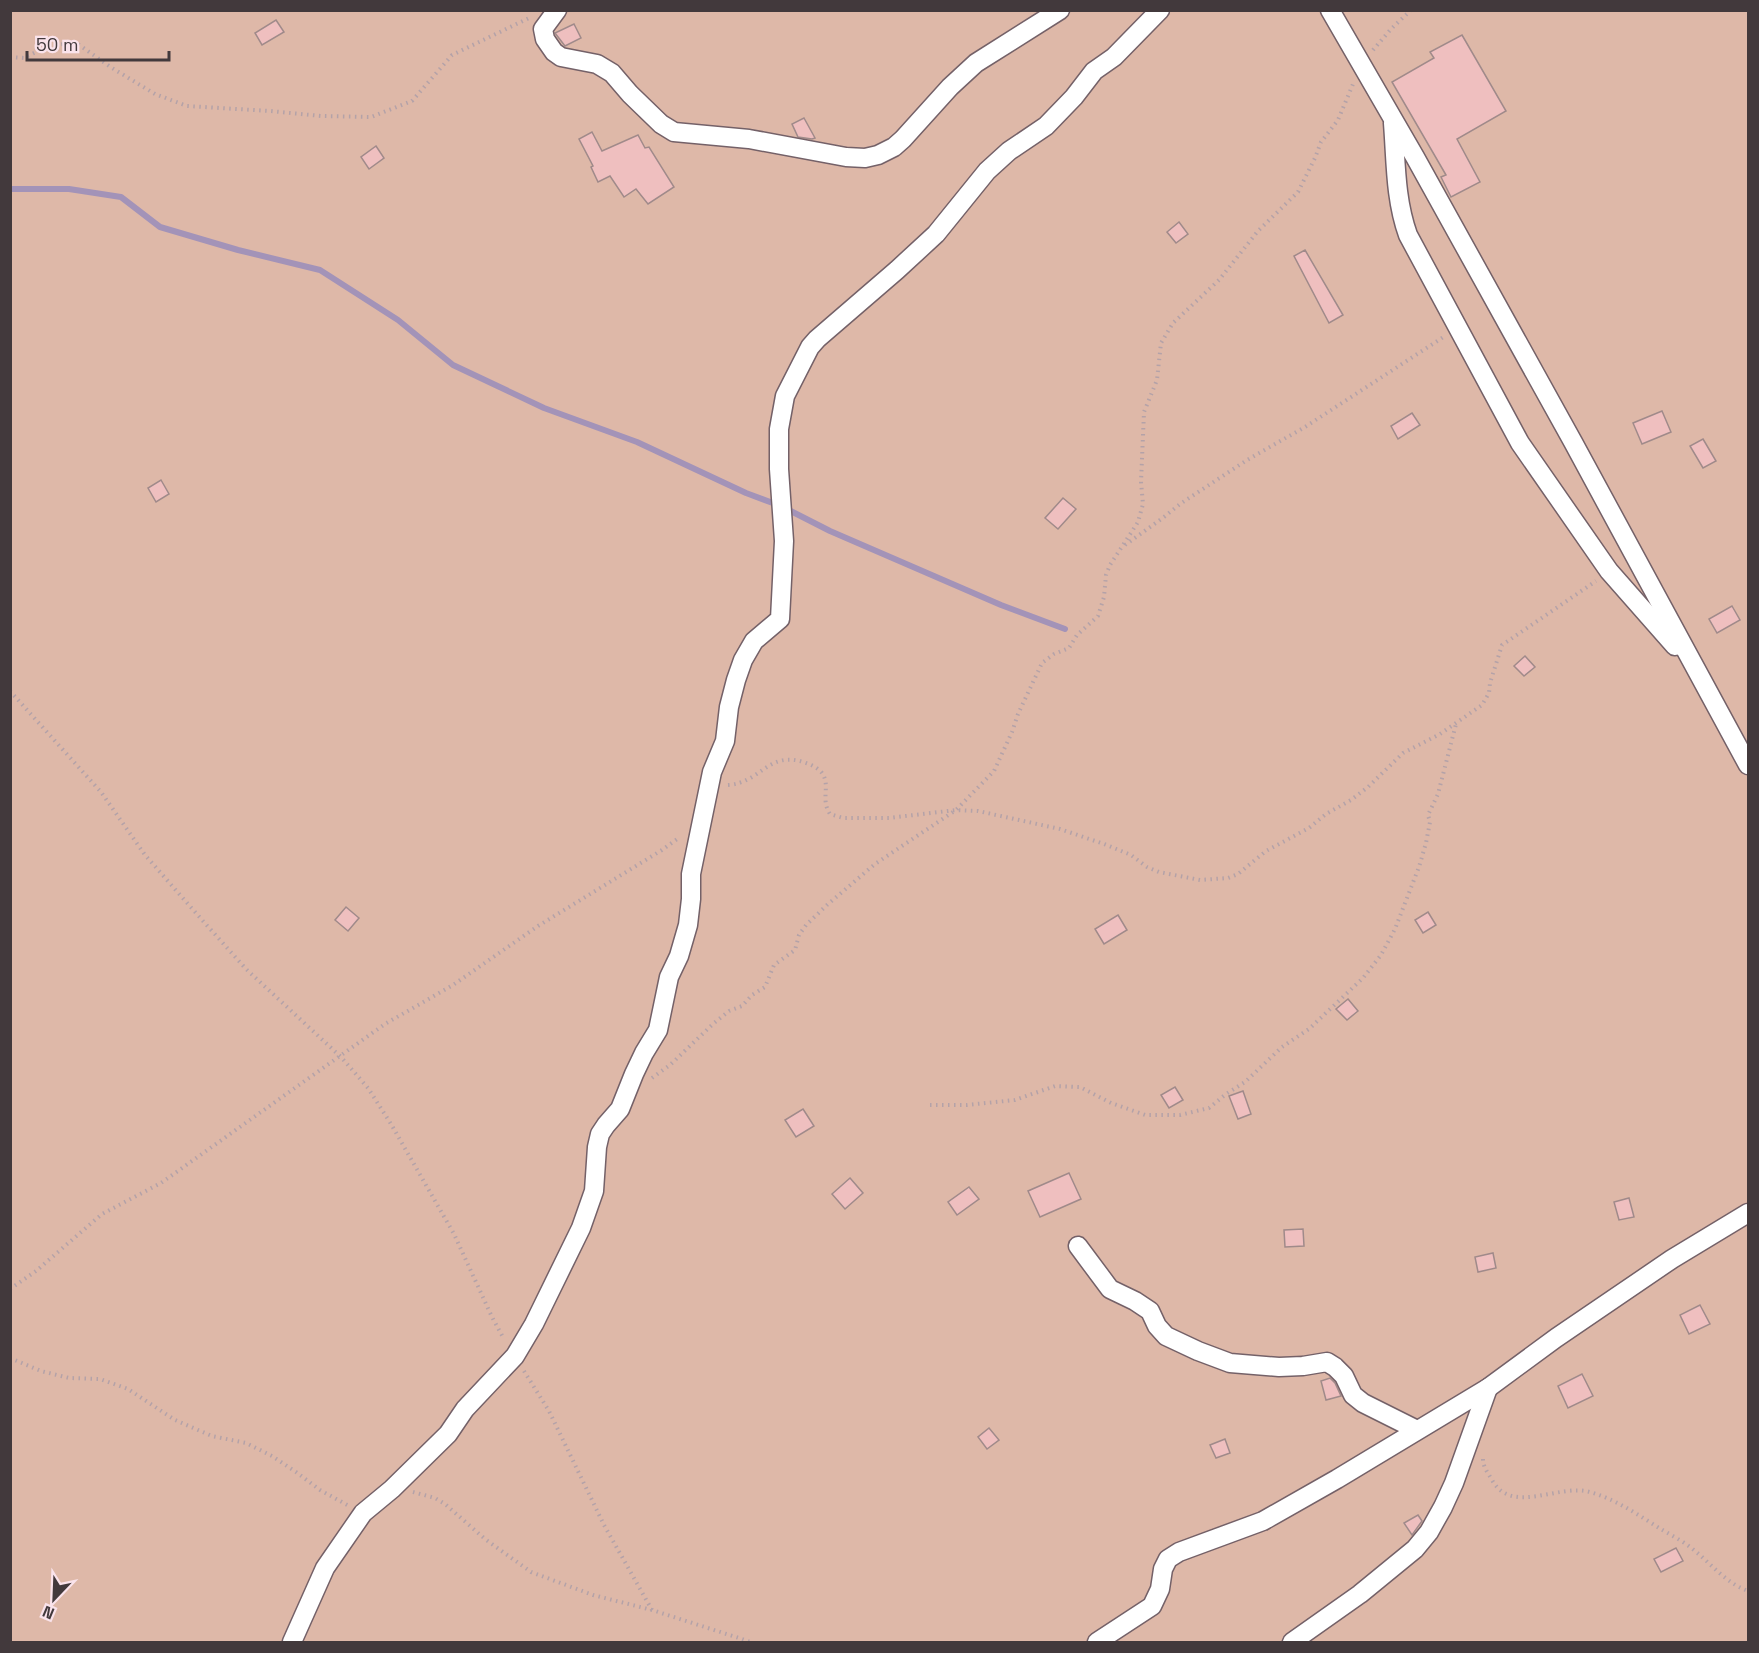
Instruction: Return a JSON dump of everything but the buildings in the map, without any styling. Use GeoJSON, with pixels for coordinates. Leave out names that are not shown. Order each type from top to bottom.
{"type":"FeatureCollection","features":[{"type":"Feature","properties":{"kind":"street"},"geometry":{"type":"LineString","coordinates":[[557,10],[543,29],[545,39],[554,52],[561,57],[597,64],[612,73],[630,94],[674,132],[749,139],[846,157],[865,158],[894,147],[903,140],[950,87],[976,63],[1060,10]]}},
{"type":"Feature","properties":{"kind":"street"},"geometry":{"type":"LineString","coordinates":[[292,1642],[326,1568],[363,1513],[392,1489],[448,1434],[465,1409],[514,1356],[534,1324],[581,1228],[594,1191],[600,1134],[620,1109],[644,1053],[658,1030],[669,977],[679,957],[692,899],[691,874],[712,772],[725,741],[729,707],[736,680],[743,660],[754,641],[780,619],[784,541],[779,429],[785,396],[810,347],[936,234],[987,171],[1046,126],[1074,97],[1094,71],[1114,57],[1160,10]]}},
{"type":"Feature","properties":{"kind":"street"},"geometry":{"type":"LineString","coordinates":[[1330,10],[1393,118],[1573,442],[1749,765]]}},
{"type":"Feature","properties":{"kind":"street"},"geometry":{"type":"LineString","coordinates":[[1393,118],[1398,195],[1408,235],[1520,443],[1609,571],[1697,670]]}},
{"type":"Feature","properties":{"kind":"street"},"geometry":{"type":"LineString","coordinates":[[1097,1642],[1152,1606],[1160,1589],[1163,1569],[1168,1559],[1179,1552],[1263,1521],[1418,1430],[1488,1388],[1556,1338],[1672,1259],[1749,1213]]}},
{"type":"Feature","properties":{"kind":"street"},"geometry":{"type":"LineString","coordinates":[[1078,1246],[1110,1289],[1135,1300],[1150,1311],[1157,1326],[1166,1336],[1230,1363],[1279,1367],[1327,1362],[1344,1376],[1353,1395],[1362,1403],[1418,1430]]}},
{"type":"Feature","properties":{"kind":"street"},"geometry":{"type":"LineString","coordinates":[[1292,1642],[1360,1594],[1415,1549],[1429,1532],[1454,1483],[1488,1388]]}},
{"type":"Feature","properties":{"kind":"path"},"geometry":{"type":"LineString","coordinates":[[628,1091],[658,1075],[714,1023],[729,1011],[742,1006],[752,995],[765,987],[774,965],[795,950],[799,935],[806,925],[827,905],[875,864],[956,810],[993,771],[1042,663],[1054,654],[1069,648],[1077,636],[1098,616],[1110,565],[1138,522],[1143,504],[1141,482],[1144,412],[1156,380],[1161,343],[1173,322],[1219,280],[1258,231],[1298,192],[1321,142],[1338,120],[1361,63],[1411,10]]}},
{"type":"Feature","properties":{"kind":"path"},"geometry":{"type":"LineString","coordinates":[[10,57],[24,58],[46,47],[75,42],[111,68],[154,94],[187,106],[321,116],[371,117],[412,101],[452,55],[533,15]]}},
{"type":"Feature","properties":{"kind":"path"},"geometry":{"type":"LineString","coordinates":[[1123,546],[1180,504],[1247,460],[1305,427],[1458,327]]}},
{"type":"Feature","properties":{"kind":"path"},"geometry":{"type":"LineString","coordinates":[[708,793],[723,785],[738,784],[752,778],[766,766],[779,760],[795,759],[821,771],[826,782],[824,803],[830,814],[836,816],[889,818],[956,810],[978,811],[1060,829],[1131,855],[1159,872],[1200,880],[1228,878],[1238,874],[1266,851],[1309,828],[1326,814],[1351,800],[1403,753],[1440,734],[1482,705],[1487,699],[1502,645],[1609,571]]}},
{"type":"Feature","properties":{"kind":"path"},"geometry":{"type":"LineString","coordinates":[[10,691],[101,792],[145,855],[246,969],[341,1057],[368,1088],[454,1234],[492,1317],[549,1411],[604,1525],[652,1610]]}},
{"type":"Feature","properties":{"kind":"path"},"geometry":{"type":"LineString","coordinates":[[930,1105],[967,1105],[1015,1100],[1055,1086],[1080,1087],[1111,1103],[1145,1115],[1180,1115],[1209,1108],[1245,1082],[1282,1047],[1309,1029],[1363,978],[1381,955],[1395,928],[1426,843],[1430,822],[1428,815],[1438,794],[1456,724]]}},
{"type":"Feature","properties":{"kind":"path"},"geometry":{"type":"LineString","coordinates":[[10,1289],[36,1271],[102,1214],[161,1183],[386,1024],[453,985],[538,926],[662,850],[703,819]]}},
{"type":"Feature","properties":{"kind":"path"},"geometry":{"type":"LineString","coordinates":[[10,1358],[40,1371],[69,1378],[100,1379],[128,1389],[175,1420],[212,1436],[246,1443],[272,1456],[320,1490],[363,1513]]}},
{"type":"Feature","properties":{"kind":"path"},"geometry":{"type":"LineString","coordinates":[[1477,1423],[1483,1464],[1494,1484],[1506,1494],[1518,1498],[1574,1490],[1599,1495],[1690,1546],[1726,1579],[1749,1591]]}},
{"type":"Feature","properties":{"kind":"path"},"geometry":{"type":"LineString","coordinates":[[392,1489],[418,1493],[446,1504],[485,1539],[531,1572],[593,1595],[652,1610],[750,1642]]}},
{"type":"Feature","properties":{"kind":"shaded area"},"geometry":{"type":"Polygon","coordinates":[[[11,11],[1748,11],[1748,1642],[11,1642],[11,11]]]}},
{"type":"Feature","properties":{"kind":"waterway"},"geometry":{"type":"LineString","coordinates":[[10,189],[69,189],[121,197],[160,227],[238,250],[320,270],[398,320],[453,365],[544,408],[637,442],[746,493],[781,506],[830,531],[1001,605],[1065,629]]}}]}
